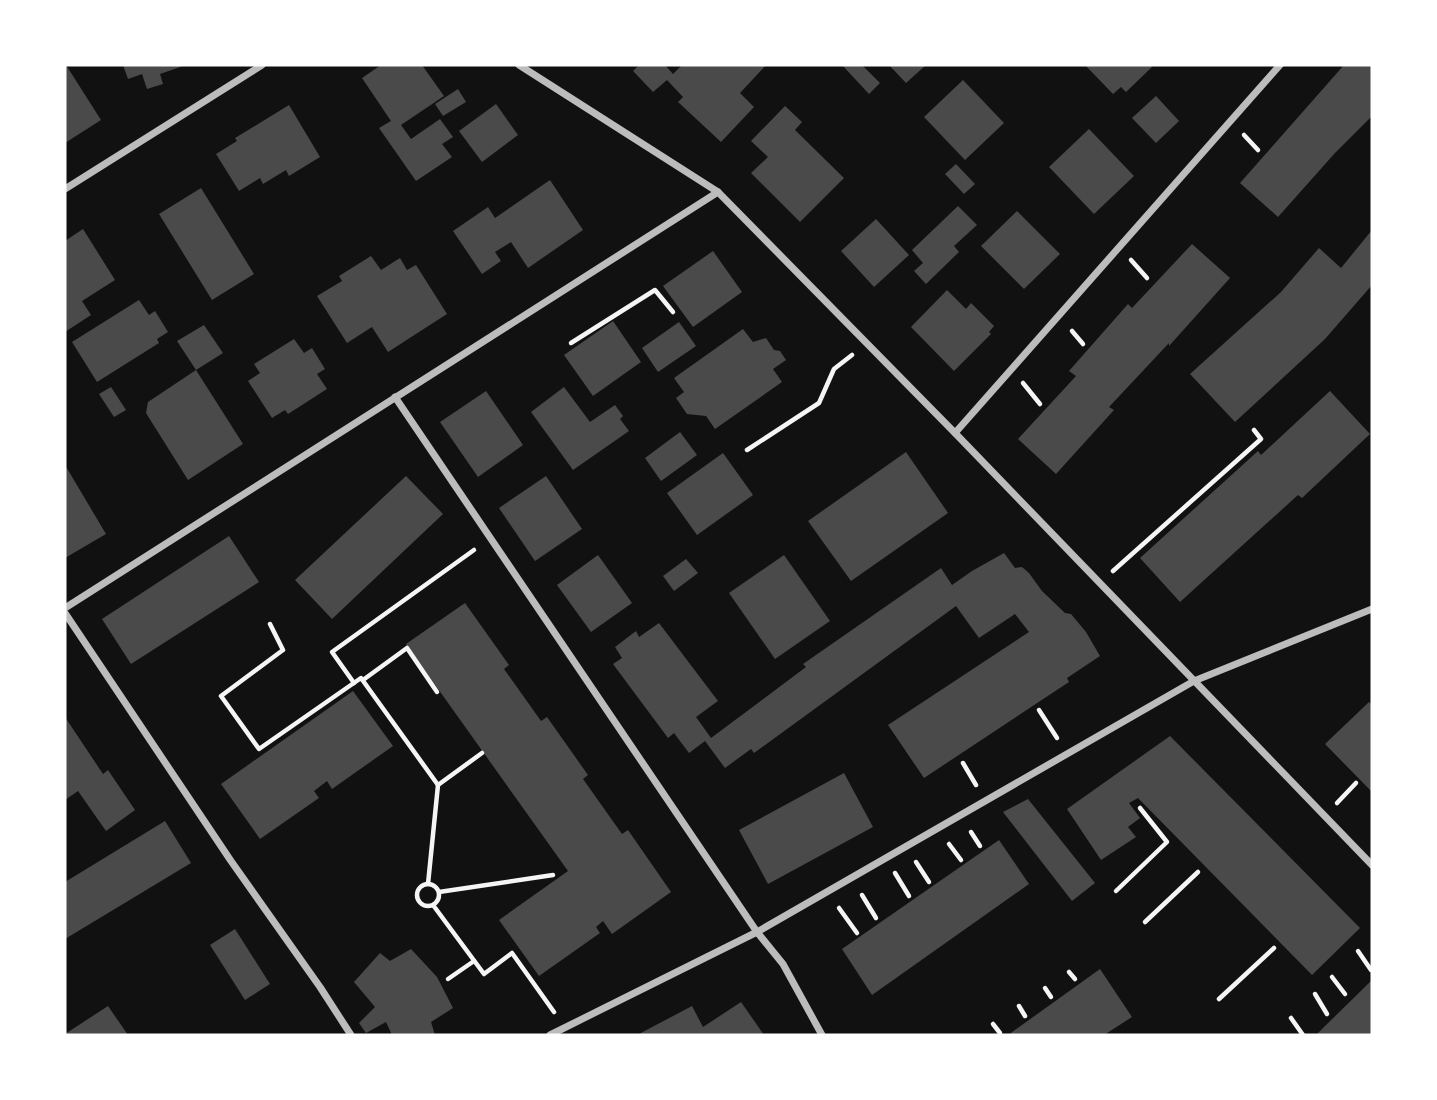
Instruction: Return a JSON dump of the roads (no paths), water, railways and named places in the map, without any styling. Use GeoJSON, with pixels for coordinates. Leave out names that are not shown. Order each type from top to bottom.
{"type":"FeatureCollection","features":[{"type":"Feature","properties":{"kind":"street"},"geometry":{"type":"LineString","coordinates":[[65,189],[262,65]]}},
{"type":"Feature","properties":{"kind":"street"},"geometry":{"type":"LineString","coordinates":[[519,65],[718,192],[1372,865]]}},
{"type":"Feature","properties":{"kind":"street"},"geometry":{"type":"LineString","coordinates":[[955,433],[1280,65]]}},
{"type":"Feature","properties":{"kind":"street"},"geometry":{"type":"LineString","coordinates":[[65,608],[718,192]]}},
{"type":"Feature","properties":{"kind":"street"},"geometry":{"type":"LineString","coordinates":[[395,397],[757,932],[783,964],[822,1035]]}},
{"type":"Feature","properties":{"kind":"street"},"geometry":{"type":"LineString","coordinates":[[550,1035],[757,932],[1194,681],[1372,609]]}},
{"type":"Feature","properties":{"kind":"street"},"geometry":{"type":"LineString","coordinates":[[65,613],[351,1035]]}}]}
